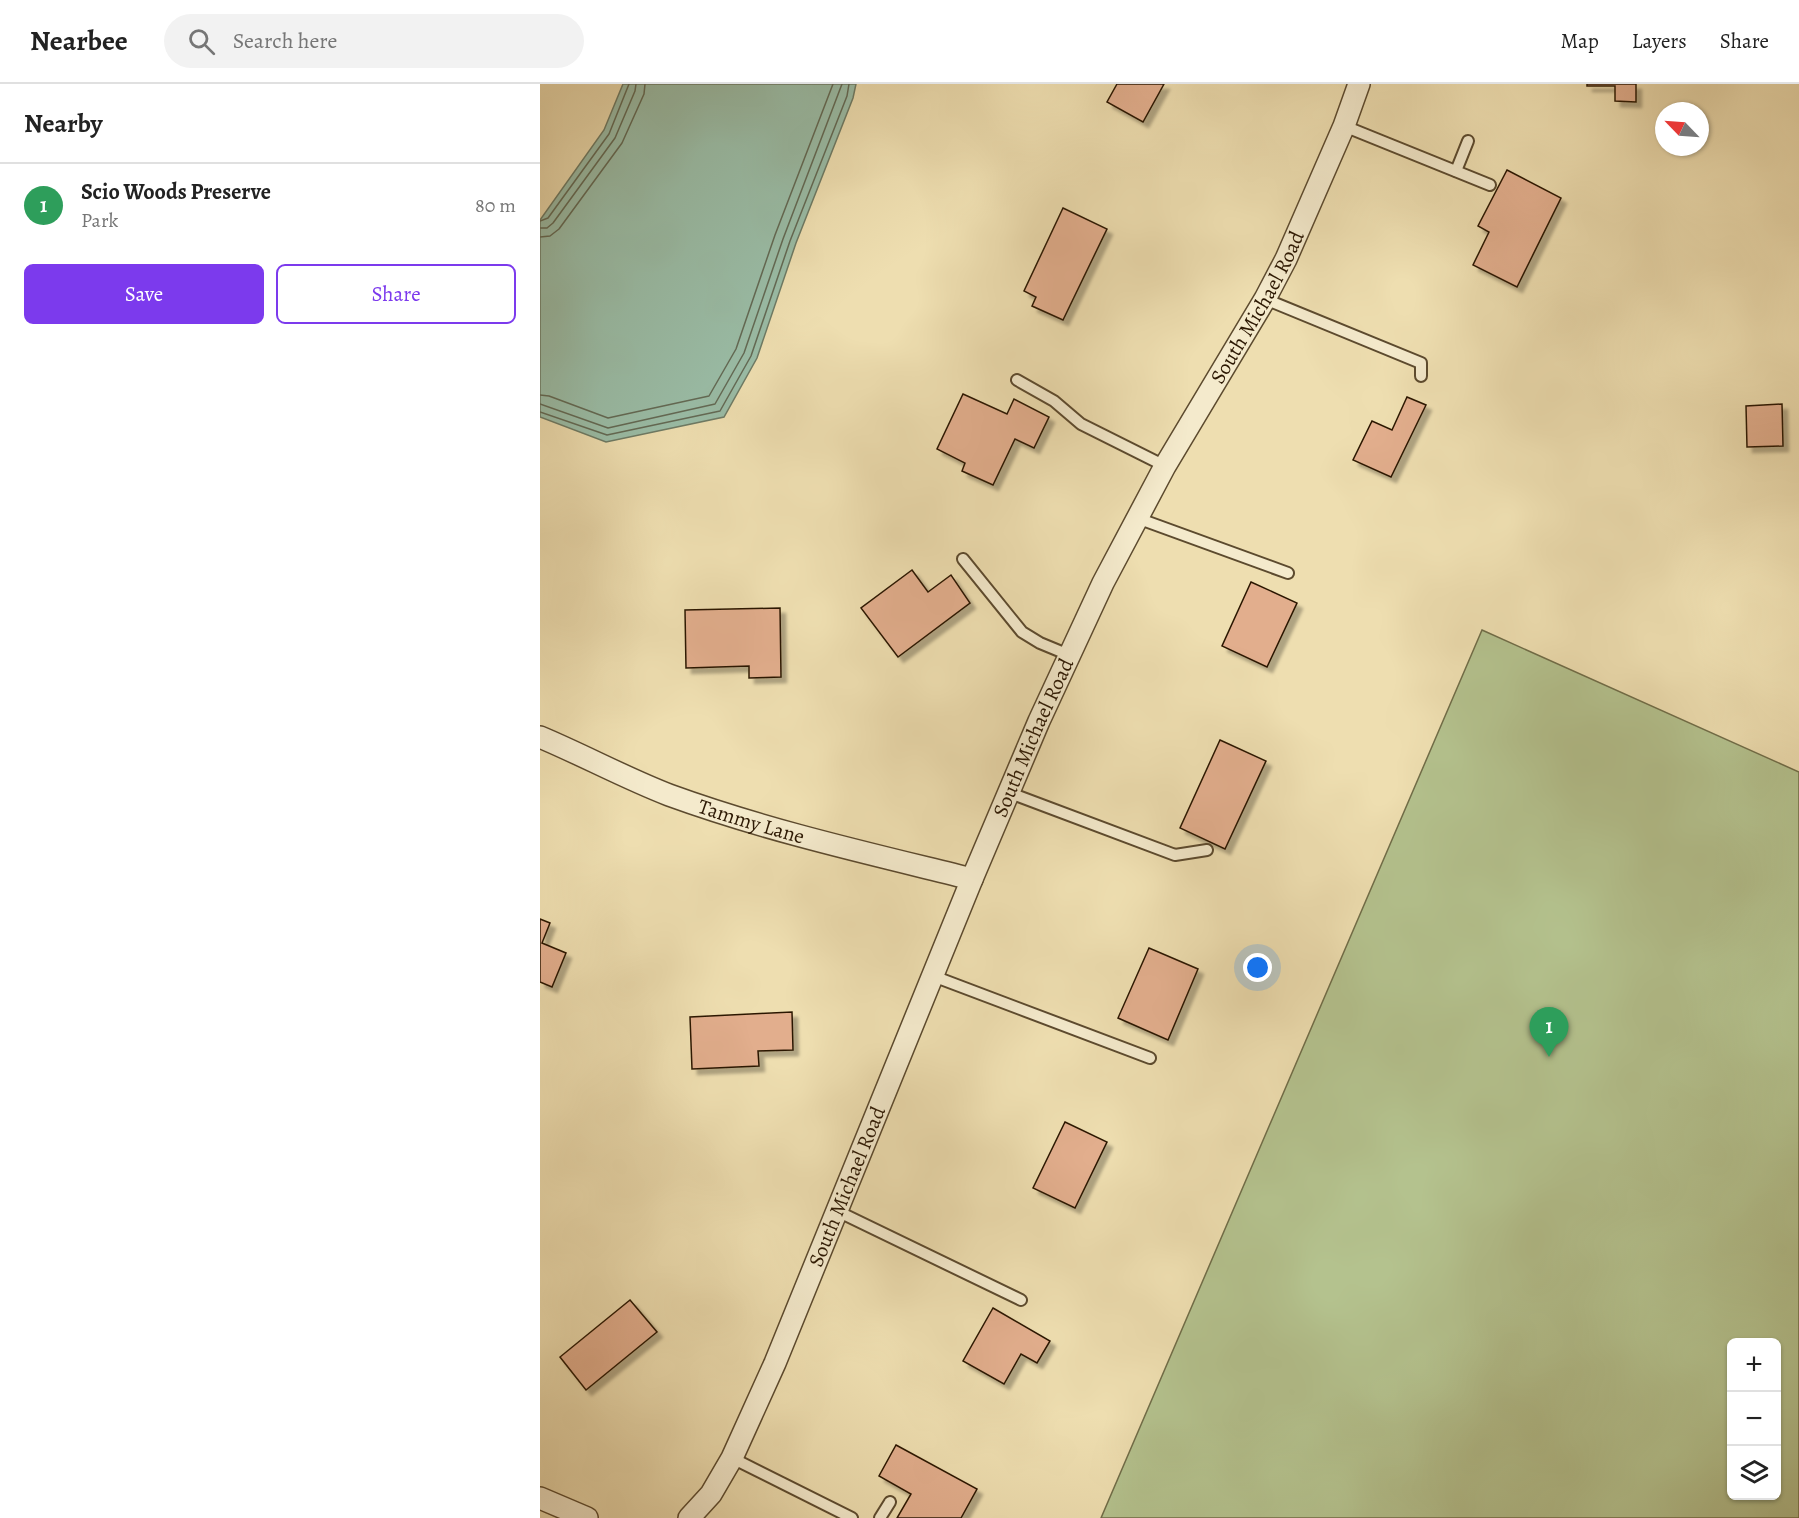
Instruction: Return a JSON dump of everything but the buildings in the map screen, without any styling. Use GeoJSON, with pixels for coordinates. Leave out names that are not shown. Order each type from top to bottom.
{"type":"FeatureCollection","features":[{"type":"Feature","properties":{"kind":"street","name":"South Michael Road"},"geometry":{"type":"LineString","coordinates":[[689,1518],[711,1494],[732,1458],[752,1413],[972,879],[1069,655],[1103,583],[1165,466],[1265,299],[1294,244],[1344,126],[1359,84]]}},
{"type":"Feature","properties":{"kind":"street","name":"Tammy Lane"},"geometry":{"type":"LineString","coordinates":[[540,737],[667,794],[711,809],[783,832],[972,879]]}},
{"type":"Feature","properties":{"kind":"street"},"geometry":{"type":"LineString","coordinates":[[540,1498],[587,1518]]}},
{"type":"Feature","properties":{"kind":"lane"},"geometry":{"type":"LineString","coordinates":[[1344,126],[1490,185]]}},
{"type":"Feature","properties":{"kind":"lane"},"geometry":{"type":"LineString","coordinates":[[1456,171],[1468,141]]}},
{"type":"Feature","properties":{"kind":"lane"},"geometry":{"type":"LineString","coordinates":[[1265,299],[1421,363],[1421,376]]}},
{"type":"Feature","properties":{"kind":"lane"},"geometry":{"type":"LineString","coordinates":[[1017,380],[1054,401],[1081,424],[1165,466]]}},
{"type":"Feature","properties":{"kind":"lane"},"geometry":{"type":"LineString","coordinates":[[1137,518],[1288,573]]}},
{"type":"Feature","properties":{"kind":"lane"},"geometry":{"type":"LineString","coordinates":[[963,559],[1022,632],[1040,644],[1069,655]]}},
{"type":"Feature","properties":{"kind":"lane"},"geometry":{"type":"LineString","coordinates":[[1010,793],[1175,855],[1207,850]]}},
{"type":"Feature","properties":{"kind":"lane"},"geometry":{"type":"LineString","coordinates":[[933,976],[1150,1058]]}},
{"type":"Feature","properties":{"kind":"lane"},"geometry":{"type":"LineString","coordinates":[[837,1211],[1021,1300]]}},
{"type":"Feature","properties":{"kind":"lane"},"geometry":{"type":"LineString","coordinates":[[732,1458],[852,1518]]}},
{"type":"Feature","properties":{"kind":"lane"},"geometry":{"type":"LineString","coordinates":[[880,1518],[890,1502]]}},
{"type":"Feature","properties":{"kind":"shaded area"},"geometry":{"type":"Polygon","coordinates":[[[1482,630],[1799,772],[1799,1518],[1101,1518],[1482,630]]]}},
{"type":"Feature","properties":{"kind":"water"},"geometry":{"type":"Polygon","coordinates":[[[623,84],[856,84],[853,98],[796,243],[757,358],[724,417],[606,442],[540,417],[540,220],[604,130],[623,84]]]}},
{"type":"Feature","properties":{"kind":"place","name":"Scio Woods Preserve"},"geometry":{"type":"Point","coordinates":[1549,1057]}}]}
